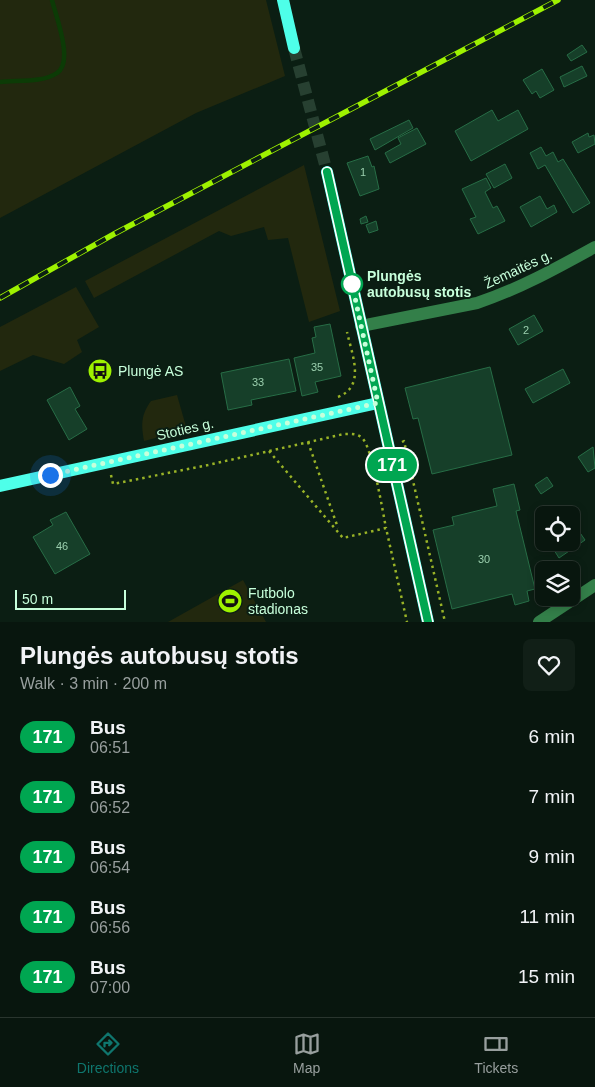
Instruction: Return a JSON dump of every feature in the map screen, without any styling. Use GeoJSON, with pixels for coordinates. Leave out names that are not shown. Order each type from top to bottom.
{"type":"FeatureCollection","features":[{"type":"Feature","properties":{"kind":"main road"},"geometry":{"type":"LineString","coordinates":[[283,0],[294,48]]}},
{"type":"Feature","properties":{"kind":"main road"},"geometry":{"type":"LineString","coordinates":[[327,172],[428,622]]}},
{"type":"Feature","properties":{"kind":"main road","name":"Stoties g."},"geometry":{"type":"LineString","coordinates":[[0,486],[211,438],[339,413],[378,403]]}},
{"type":"Feature","properties":{"kind":"street","name":"Žemaitės g."},"geometry":{"type":"LineString","coordinates":[[361,326],[485,300],[541,277],[595,247]]}},
{"type":"Feature","properties":{"kind":"street"},"geometry":{"type":"LineString","coordinates":[[539,622],[595,586]]}},
{"type":"Feature","properties":{"kind":"path"},"geometry":{"type":"LineString","coordinates":[[344,434],[336,398],[350,390],[356,378],[346,328]]}},
{"type":"Feature","properties":{"kind":"path"},"geometry":{"type":"LineString","coordinates":[[108,462],[113,484],[344,434],[354,434],[366,442],[407,622]]}},
{"type":"Feature","properties":{"kind":"path"},"geometry":{"type":"LineString","coordinates":[[308,442],[343,538],[386,528]]}},
{"type":"Feature","properties":{"kind":"path"},"geometry":{"type":"LineString","coordinates":[[269,451],[339,531]]}},
{"type":"Feature","properties":{"kind":"green space"},"geometry":{"type":"Polygon","coordinates":[[[0,0],[266,0],[285,76],[196,113],[0,218],[0,0]]]}},
{"type":"Feature","properties":{"kind":"green space"},"geometry":{"type":"Polygon","coordinates":[[[304,165],[340,311],[309,322],[288,238],[268,240],[264,227],[231,236],[219,231],[94,298],[85,281],[304,165]]]}},
{"type":"Feature","properties":{"kind":"green space"},"geometry":{"type":"Polygon","coordinates":[[[76,287],[99,327],[77,340],[82,352],[64,364],[33,355],[0,371],[0,327],[76,287]]]}},
{"type":"Feature","properties":{"kind":"green space"},"geometry":{"type":"Polygon","coordinates":[[[177,395],[187,430],[144,441],[143,420],[145,411],[151,401],[177,395]]]}},
{"type":"Feature","properties":{"kind":"green space","name":"Futbolo stadionas"},"geometry":{"type":"Polygon","coordinates":[[[243,580],[266,622],[168,622],[243,580]]]}},
{"type":"Feature","properties":{"kind":"building"},"geometry":{"type":"Polygon","coordinates":[[[582,45],[587,52],[571,61],[567,55],[582,45]]]}},
{"type":"Feature","properties":{"kind":"building"},"geometry":{"type":"Polygon","coordinates":[[[582,66],[587,76],[564,87],[560,77],[582,66]]]}},
{"type":"Feature","properties":{"kind":"building"},"geometry":{"type":"Polygon","coordinates":[[[542,69],[554,90],[540,98],[536,91],[532,94],[523,80],[542,69]]]}},
{"type":"Feature","properties":{"kind":"building"},"geometry":{"type":"Polygon","coordinates":[[[492,110],[498,121],[518,110],[528,129],[471,161],[455,131],[492,110]]]}},
{"type":"Feature","properties":{"kind":"building"},"geometry":{"type":"Polygon","coordinates":[[[409,120],[413,128],[375,150],[370,139],[409,120]]]}},
{"type":"Feature","properties":{"kind":"building"},"geometry":{"type":"Polygon","coordinates":[[[417,128],[426,144],[390,163],[385,153],[401,144],[398,138],[417,128]]]}},
{"type":"Feature","properties":{"kind":"building"},"geometry":{"type":"Polygon","coordinates":[[[588,133],[589,137],[594,135],[595,144],[578,153],[572,142],[588,133]]]}},
{"type":"Feature","properties":{"kind":"building"},"geometry":{"type":"Polygon","coordinates":[[[541,147],[546,156],[553,152],[558,162],[563,159],[590,203],[573,213],[545,165],[538,169],[530,153],[541,147]]]}},
{"type":"Feature","properties":{"kind":"building"},"geometry":{"type":"Polygon","coordinates":[[[368,156],[372,167],[374,166],[379,189],[360,196],[347,163],[368,156]]]}},
{"type":"Feature","properties":{"kind":"building"},"geometry":{"type":"Polygon","coordinates":[[[505,164],[512,178],[494,188],[486,174],[505,164]]]}},
{"type":"Feature","properties":{"kind":"building"},"geometry":{"type":"Polygon","coordinates":[[[486,178],[491,188],[485,192],[493,208],[497,206],[505,221],[478,234],[470,219],[476,217],[462,189],[486,178]]]}},
{"type":"Feature","properties":{"kind":"building"},"geometry":{"type":"Polygon","coordinates":[[[540,196],[547,209],[554,205],[557,212],[531,227],[520,207],[540,196]]]}},
{"type":"Feature","properties":{"kind":"building"},"geometry":{"type":"Polygon","coordinates":[[[366,216],[368,222],[361,224],[360,219],[366,216]]]}},
{"type":"Feature","properties":{"kind":"building"},"geometry":{"type":"Polygon","coordinates":[[[376,221],[378,230],[369,233],[366,225],[376,221]]]}},
{"type":"Feature","properties":{"kind":"building"},"geometry":{"type":"Polygon","coordinates":[[[534,315],[543,331],[518,345],[509,329],[534,315]]]}},
{"type":"Feature","properties":{"kind":"building"},"geometry":{"type":"Polygon","coordinates":[[[330,324],[341,376],[315,382],[318,392],[302,396],[294,358],[315,353],[312,338],[316,337],[314,327],[330,324]]]}},
{"type":"Feature","properties":{"kind":"building"},"geometry":{"type":"Polygon","coordinates":[[[289,359],[296,391],[251,400],[252,405],[228,410],[221,373],[289,359]]]}},
{"type":"Feature","properties":{"kind":"building"},"geometry":{"type":"Polygon","coordinates":[[[490,367],[512,455],[432,474],[418,418],[413,419],[405,388],[490,367]]]}},
{"type":"Feature","properties":{"kind":"building"},"geometry":{"type":"Polygon","coordinates":[[[563,369],[570,383],[533,403],[525,389],[563,369]]]}},
{"type":"Feature","properties":{"kind":"building"},"geometry":{"type":"Polygon","coordinates":[[[70,387],[80,406],[75,409],[87,429],[69,440],[47,400],[70,387]]]}},
{"type":"Feature","properties":{"kind":"building"},"geometry":{"type":"Polygon","coordinates":[[[593,447],[595,468],[588,472],[578,457],[593,447]]]}},
{"type":"Feature","properties":{"kind":"building"},"geometry":{"type":"Polygon","coordinates":[[[547,477],[553,486],[541,494],[535,485],[547,477]]]}},
{"type":"Feature","properties":{"kind":"building"},"geometry":{"type":"Polygon","coordinates":[[[514,484],[520,510],[516,511],[535,589],[527,591],[529,601],[515,605],[512,594],[452,609],[433,530],[454,525],[452,517],[497,506],[493,489],[514,484]]]}},
{"type":"Feature","properties":{"kind":"building"},"geometry":{"type":"Polygon","coordinates":[[[66,512],[90,554],[55,574],[33,537],[53,525],[50,520],[66,512]]]}},
{"type":"Feature","properties":{"kind":"building"},"geometry":{"type":"Polygon","coordinates":[[[580,533],[585,540],[580,543],[580,533]]]}},
{"type":"Feature","properties":{"kind":"building"},"geometry":{"type":"Polygon","coordinates":[[[555,551],[569,551],[559,558],[555,551]]]}},
{"type":"Feature","properties":{"kind":"waterway"},"geometry":{"type":"LineString","coordinates":[[0,82],[44,78],[57,73],[62,67],[64,50],[52,0]]}},
{"type":"Feature","properties":{"kind":"tunnel"},"geometry":{"type":"LineString","coordinates":[[294,48],[327,172]]}},
{"type":"Feature","properties":{"kind":"railway"},"geometry":{"type":"LineString","coordinates":[[0,298],[114,234],[558,0]]}},
{"type":"Feature","properties":{"kind":"bus line","name":"171"},"geometry":{"type":"LineString","coordinates":[[327,172],[428,622]]}},
{"type":"Feature","properties":{"kind":"place","name":"Plungės autobusų stotis"},"geometry":{"type":"Point","coordinates":[352,284]}},
{"type":"Feature","properties":{"kind":"place","name":"Plungė AS"},"geometry":{"type":"Point","coordinates":[100,371]}},
{"type":"Feature","properties":{"kind":"place","name":"Futbolo stadionas"},"geometry":{"type":"Point","coordinates":[230,601]}},
{"type":"Feature","properties":{"kind":"route"},"geometry":{"type":"LineString","coordinates":[[50,475],[211,438],[339,413],[378,403],[352,284]]}}]}
